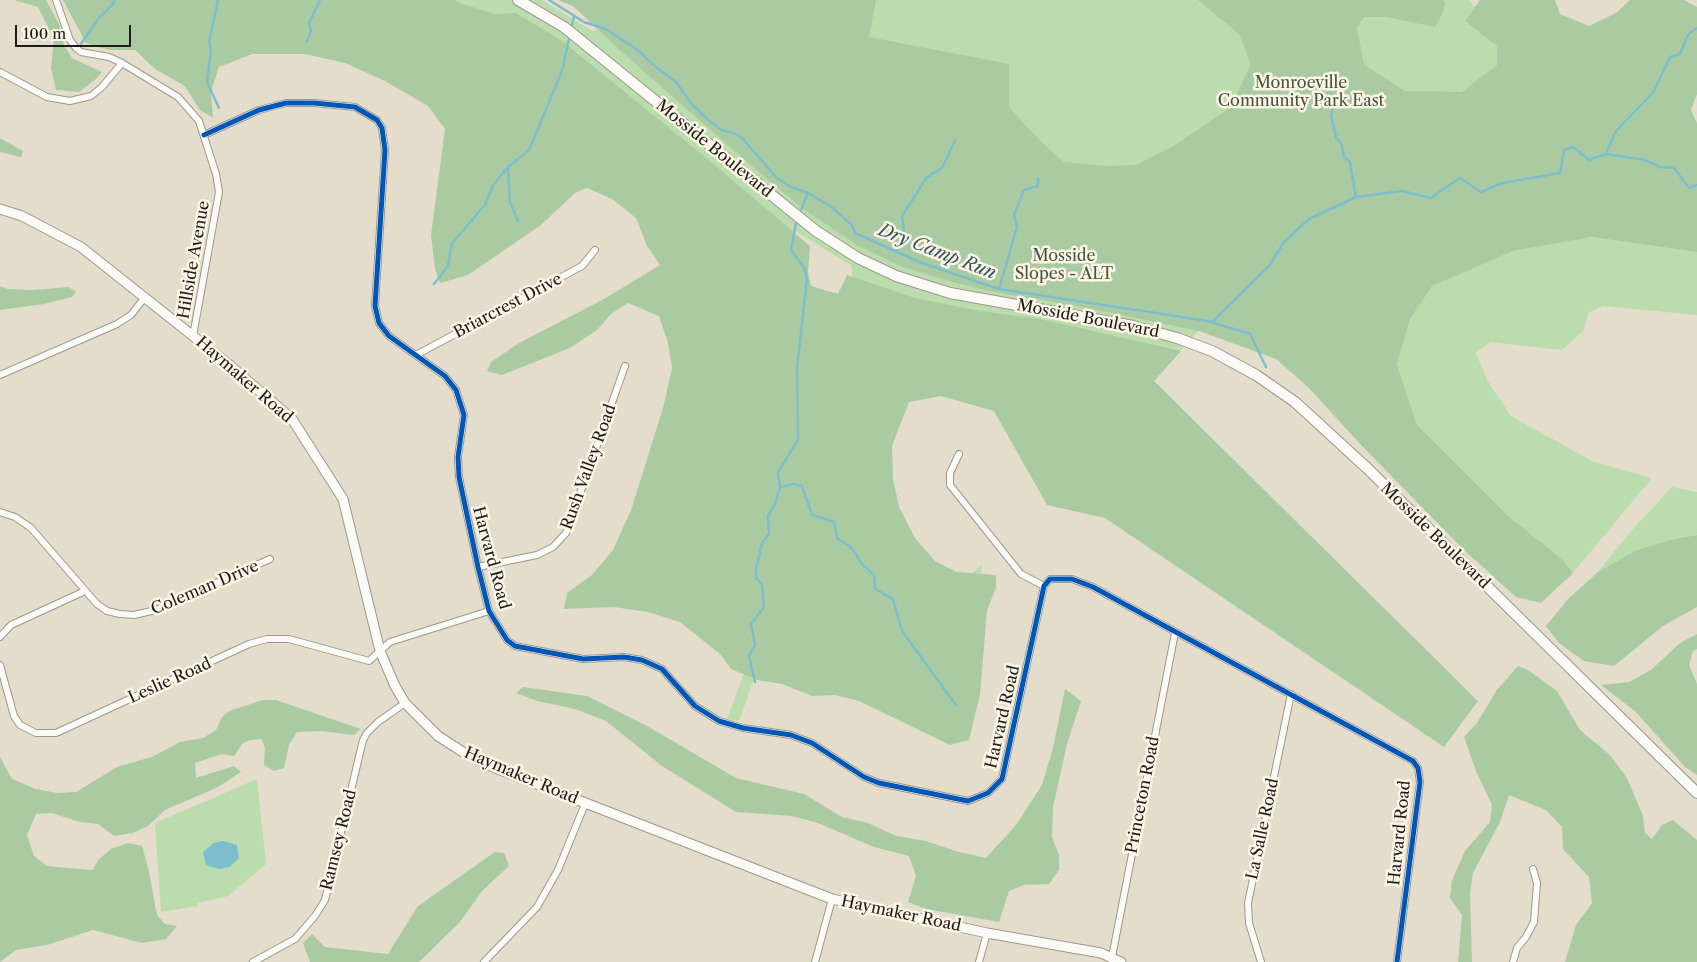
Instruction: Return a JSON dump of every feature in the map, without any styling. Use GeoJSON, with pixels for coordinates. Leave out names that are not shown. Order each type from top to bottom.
{"type":"FeatureCollection","features":[{"type":"Feature","properties":{"kind":"main road","name":"Mosside Boulevard"},"geometry":{"type":"LineString","coordinates":[[518,0],[564,27],[816,231],[858,258],[896,276],[950,293],[1133,326],[1177,338],[1212,351],[1256,375],[1295,402],[1368,470],[1697,793]]}},
{"type":"Feature","properties":{"kind":"main road","name":"Haymaker Road"},"geometry":{"type":"LineString","coordinates":[[0,209],[22,216],[81,247],[193,336],[292,419],[343,499],[380,651],[395,686],[406,703],[438,736],[466,754],[585,804],[832,899],[987,932],[1101,953],[1121,962]]}},
{"type":"Feature","properties":{"kind":"street","name":"Hillside Avenue"},"geometry":{"type":"LineString","coordinates":[[56,0],[70,40],[76,48],[81,52],[109,57],[122,63],[178,97],[199,121],[216,174],[218,192],[193,336]]}},
{"type":"Feature","properties":{"kind":"street"},"geometry":{"type":"LineString","coordinates":[[0,72],[47,97],[70,101],[92,96],[122,63]]}},
{"type":"Feature","properties":{"kind":"street","name":"Harvard Road"},"geometry":{"type":"LineString","coordinates":[[204,135],[259,110],[286,103],[314,103],[355,107],[377,120],[383,133],[385,150],[375,306],[380,323],[389,336],[445,376],[456,390],[462,404],[464,432],[458,468],[478,567],[489,611],[507,640],[515,646],[583,659],[624,656],[642,660],[662,669],[695,706],[719,721],[743,728],[792,735],[812,742],[864,777],[879,783],[968,801],[988,793],[1002,779],[1044,586],[1050,580],[1072,579],[1092,587],[1406,756],[1418,768],[1420,782],[1397,962]]}},
{"type":"Feature","properties":{"kind":"street","name":"Briarcrest Drive"},"geometry":{"type":"LineString","coordinates":[[416,355],[582,266],[594,250]]}},
{"type":"Feature","properties":{"kind":"street"},"geometry":{"type":"LineString","coordinates":[[0,376],[117,324],[130,315],[146,298]]}},
{"type":"Feature","properties":{"kind":"street","name":"Rush Valley Road"},"geometry":{"type":"LineString","coordinates":[[478,567],[537,555],[553,546],[566,534],[625,366]]}},
{"type":"Feature","properties":{"kind":"street"},"geometry":{"type":"LineString","coordinates":[[960,454],[950,473],[950,485],[1021,574],[1044,586]]}},
{"type":"Feature","properties":{"kind":"street","name":"Coleman Drive"},"geometry":{"type":"LineString","coordinates":[[0,512],[15,517],[31,528],[85,591],[107,610],[134,615],[144,614],[270,559]]}},
{"type":"Feature","properties":{"kind":"street"},"geometry":{"type":"LineString","coordinates":[[0,637],[11,625],[85,591]]}},
{"type":"Feature","properties":{"kind":"street"},"geometry":{"type":"LineString","coordinates":[[380,651],[390,642],[489,611]]}},
{"type":"Feature","properties":{"kind":"street","name":"Princeton Road"},"geometry":{"type":"LineString","coordinates":[[1112,957],[1175,633]]}},
{"type":"Feature","properties":{"kind":"street","name":"Leslie Road"},"geometry":{"type":"LineString","coordinates":[[0,665],[14,716],[20,725],[44,734],[56,733],[250,644],[267,639],[289,639],[369,661],[380,651]]}},
{"type":"Feature","properties":{"kind":"street","name":"La Salle Road"},"geometry":{"type":"LineString","coordinates":[[1261,962],[1249,923],[1248,902],[1291,694]]}},
{"type":"Feature","properties":{"kind":"street","name":"Ramsey Road"},"geometry":{"type":"LineString","coordinates":[[253,962],[295,939],[315,916],[325,900],[363,740],[378,722],[406,703]]}},
{"type":"Feature","properties":{"kind":"street"},"geometry":{"type":"LineString","coordinates":[[484,962],[537,907],[558,870],[585,804]]}},
{"type":"Feature","properties":{"kind":"street"},"geometry":{"type":"LineString","coordinates":[[1514,962],[1517,948],[1526,937],[1534,922],[1537,883],[1533,869]]}},
{"type":"Feature","properties":{"kind":"street"},"geometry":{"type":"LineString","coordinates":[[815,962],[832,899]]}},
{"type":"Feature","properties":{"kind":"street"},"geometry":{"type":"LineString","coordinates":[[979,962],[987,932]]}},
{"type":"Feature","properties":{"kind":"green space"},"geometry":{"type":"Polygon","coordinates":[[[14,0],[46,0],[59,24],[64,45],[72,58],[102,72],[96,79],[79,92],[56,90],[51,68],[54,39],[38,7],[14,0]]]}},
{"type":"Feature","properties":{"kind":"green space"},"geometry":{"type":"Polygon","coordinates":[[[63,0],[455,0],[459,3],[495,14],[516,13],[562,41],[711,162],[810,246],[808,272],[811,286],[838,294],[847,275],[915,298],[980,311],[1040,319],[1181,351],[1154,381],[1478,701],[1444,747],[1105,518],[1047,505],[994,411],[941,396],[909,402],[892,446],[893,479],[899,507],[915,538],[935,561],[956,572],[996,575],[996,588],[987,610],[980,695],[969,740],[950,745],[859,701],[835,695],[812,696],[782,684],[757,680],[731,669],[720,654],[680,622],[648,612],[614,607],[564,609],[567,593],[592,575],[613,550],[631,510],[663,408],[672,368],[668,343],[659,316],[628,303],[611,314],[597,330],[570,348],[502,375],[487,371],[491,362],[519,343],[604,299],[660,265],[647,246],[636,218],[612,199],[587,188],[575,193],[541,225],[468,275],[440,283],[435,269],[431,235],[445,129],[428,106],[385,81],[345,63],[305,54],[252,54],[219,67],[211,92],[213,118],[199,109],[185,86],[155,69],[135,50],[109,50],[86,43],[63,0]]]}},
{"type":"Feature","properties":{"kind":"green space","name":"Mosside Slopes - ALT"},"geometry":{"type":"Polygon","coordinates":[[[225,0],[542,0],[594,32],[605,11],[586,0],[1468,0],[1624,164],[1320,199],[1153,380],[892,388],[887,519],[945,594],[982,565],[965,670],[763,653],[739,721],[727,719],[752,652],[704,335],[639,186],[225,0]],[[795,231],[799,309],[860,348],[851,265],[795,231]]]}},
{"type":"Feature","properties":{"kind":"green space","name":"Monroeville Community Park East"},"geometry":{"type":"Polygon","coordinates":[[[558,0],[876,0],[869,37],[1009,64],[1009,107],[1040,141],[1064,162],[1108,166],[1136,165],[1177,144],[1231,107],[1251,64],[1239,34],[1198,0],[1443,0],[1445,2],[1443,12],[1435,27],[1387,17],[1364,17],[1357,28],[1364,65],[1405,91],[1462,92],[1497,65],[1497,46],[1465,21],[1480,0],[1555,0],[1560,14],[1589,26],[1616,13],[1630,0],[1684,0],[1697,7],[1697,94],[1691,110],[1697,123],[1697,252],[1592,237],[1513,251],[1432,286],[1410,319],[1397,364],[1417,425],[1506,514],[1564,561],[1573,573],[1541,603],[1516,597],[1464,550],[1362,446],[1309,388],[1276,359],[1199,331],[1077,306],[988,291],[952,282],[900,266],[857,245],[805,210],[762,175],[625,55],[573,6],[558,0]]]}},
{"type":"Feature","properties":{"kind":"green space"},"geometry":{"type":"Polygon","coordinates":[[[0,138],[23,151],[21,157],[0,152],[0,138]]]}},
{"type":"Feature","properties":{"kind":"green space"},"geometry":{"type":"Polygon","coordinates":[[[1592,237],[1697,252],[1697,315],[1603,306],[1588,313],[1584,330],[1562,350],[1490,342],[1476,353],[1487,380],[1511,416],[1594,462],[1652,478],[1573,573],[1564,561],[1506,514],[1417,425],[1397,364],[1410,319],[1431,286],[1513,251],[1592,237]]]}},
{"type":"Feature","properties":{"kind":"green space"},"geometry":{"type":"Polygon","coordinates":[[[0,286],[8,289],[33,290],[69,287],[76,292],[72,297],[44,304],[0,310],[0,286]]]}},
{"type":"Feature","properties":{"kind":"green space"},"geometry":{"type":"Polygon","coordinates":[[[1672,487],[1697,492],[1697,535],[1674,539],[1634,551],[1597,573],[1632,530],[1672,487]]]}},
{"type":"Feature","properties":{"kind":"green space"},"geometry":{"type":"Polygon","coordinates":[[[1697,535],[1697,607],[1663,626],[1614,666],[1584,661],[1559,643],[1546,626],[1569,598],[1597,573],[1634,551],[1674,539],[1697,535]]]}},
{"type":"Feature","properties":{"kind":"green space"},"geometry":{"type":"Polygon","coordinates":[[[1697,634],[1697,649],[1693,651],[1689,665],[1697,684],[1697,775],[1685,767],[1636,712],[1601,685],[1629,682],[1651,670],[1680,643],[1697,634]]]}},
{"type":"Feature","properties":{"kind":"green space"},"geometry":{"type":"Polygon","coordinates":[[[1518,666],[1528,670],[1557,691],[1580,730],[1610,755],[1627,778],[1643,816],[1645,833],[1652,839],[1662,825],[1673,820],[1697,840],[1697,962],[1565,962],[1576,925],[1592,903],[1589,877],[1563,849],[1562,827],[1546,810],[1509,795],[1500,822],[1473,873],[1470,893],[1472,962],[1458,962],[1462,915],[1450,898],[1452,880],[1465,851],[1490,822],[1492,805],[1476,771],[1464,737],[1477,723],[1496,691],[1518,666]]]}},
{"type":"Feature","properties":{"kind":"green space"},"geometry":{"type":"Polygon","coordinates":[[[523,687],[587,696],[647,726],[736,778],[804,794],[842,817],[868,823],[896,836],[926,841],[959,852],[986,858],[1016,825],[1042,785],[1053,748],[1065,689],[1081,701],[1067,744],[1053,807],[1052,837],[1059,855],[1059,870],[1049,884],[1024,885],[1009,891],[999,922],[926,909],[908,902],[916,876],[909,856],[874,847],[818,823],[792,816],[736,812],[662,766],[606,721],[575,709],[537,701],[516,693],[523,687]]]}},
{"type":"Feature","properties":{"kind":"green space"},"geometry":{"type":"Polygon","coordinates":[[[263,700],[276,700],[361,729],[354,735],[320,731],[297,732],[289,745],[284,768],[274,771],[264,765],[265,747],[261,739],[250,740],[242,744],[234,756],[222,754],[195,763],[196,778],[234,766],[241,772],[218,787],[165,810],[148,826],[133,833],[114,836],[98,824],[80,822],[52,813],[36,814],[27,835],[34,856],[47,866],[93,870],[98,860],[111,849],[128,843],[142,846],[157,915],[165,924],[177,926],[166,939],[142,943],[93,930],[47,945],[16,950],[0,962],[0,757],[12,779],[36,789],[57,793],[76,792],[117,767],[152,757],[180,742],[203,738],[216,730],[222,717],[229,711],[263,700]]]}},
{"type":"Feature","properties":{"kind":"green space"},"geometry":{"type":"Polygon","coordinates":[[[257,779],[266,864],[228,896],[198,903],[198,906],[161,912],[155,823],[257,779]]]}},
{"type":"Feature","properties":{"kind":"green space"},"geometry":{"type":"Polygon","coordinates":[[[495,852],[504,853],[509,866],[483,890],[459,923],[419,962],[310,962],[303,943],[312,934],[325,947],[388,954],[418,906],[495,852]]]}},
{"type":"Feature","properties":{"kind":"water"},"geometry":{"type":"Polygon","coordinates":[[[223,841],[237,845],[239,858],[229,867],[219,869],[206,865],[203,852],[214,843],[223,841]]]}},
{"type":"Feature","properties":{"kind":"waterway"},"geometry":{"type":"LineString","coordinates":[[81,44],[98,19],[113,4],[114,0]]}},
{"type":"Feature","properties":{"kind":"waterway"},"geometry":{"type":"LineString","coordinates":[[218,0],[209,43],[211,51],[207,82],[219,108]]}},
{"type":"Feature","properties":{"kind":"waterway"},"geometry":{"type":"LineString","coordinates":[[307,41],[311,31],[309,23],[320,0]]}},
{"type":"Feature","properties":{"kind":"waterway","name":"Dry Camp Run"},"geometry":{"type":"LineString","coordinates":[[549,0],[584,22],[606,29],[639,51],[676,82],[690,102],[708,120],[722,130],[742,138],[776,177],[789,186],[808,193],[830,206],[851,224],[855,233],[922,263],[999,289],[1208,321],[1250,334],[1266,367]]}},
{"type":"Feature","properties":{"kind":"waterway"},"geometry":{"type":"LineString","coordinates":[[572,25],[574,17]]}},
{"type":"Feature","properties":{"kind":"waterway"},"geometry":{"type":"LineString","coordinates":[[1606,153],[1616,131],[1653,93],[1670,57],[1680,54],[1688,35],[1697,28]]}},
{"type":"Feature","properties":{"kind":"waterway"},"geometry":{"type":"LineString","coordinates":[[434,284],[448,266],[452,243],[485,205],[493,185],[508,167],[529,150],[562,71],[569,39]]}},
{"type":"Feature","properties":{"kind":"waterway"},"geometry":{"type":"LineString","coordinates":[[1336,99],[1331,115],[1336,137],[1342,145],[1344,157],[1350,162],[1356,197]]}},
{"type":"Feature","properties":{"kind":"waterway"},"geometry":{"type":"LineString","coordinates":[[896,252],[904,229],[902,216],[927,177],[942,168],[955,141]]}},
{"type":"Feature","properties":{"kind":"waterway"},"geometry":{"type":"LineString","coordinates":[[1212,322],[1269,266],[1284,242],[1309,219],[1356,197],[1402,191],[1431,198],[1460,178],[1481,192],[1502,183],[1560,173],[1564,150],[1573,147],[1589,160],[1606,154],[1645,160],[1660,167],[1674,168],[1689,188],[1697,185]]}},
{"type":"Feature","properties":{"kind":"waterway"},"geometry":{"type":"LineString","coordinates":[[508,167],[510,202],[518,221]]}},
{"type":"Feature","properties":{"kind":"waterway"},"geometry":{"type":"LineString","coordinates":[[999,289],[1017,227],[1014,215],[1024,190],[1038,186],[1038,178]]}},
{"type":"Feature","properties":{"kind":"waterway"},"geometry":{"type":"LineString","coordinates":[[801,210],[808,193]]}},
{"type":"Feature","properties":{"kind":"waterway"},"geometry":{"type":"LineString","coordinates":[[755,682],[749,656],[755,645],[751,624],[764,607],[762,584],[756,578],[756,570],[762,543],[769,534],[768,516],[775,504],[780,487],[778,473],[798,439],[797,368],[807,279],[805,269],[791,250],[796,223]]}},
{"type":"Feature","properties":{"kind":"waterway"},"geometry":{"type":"LineString","coordinates":[[780,487],[794,484],[802,486],[812,515],[834,522],[837,538],[851,547],[862,564],[874,575],[875,589],[893,599],[902,631],[956,705]]}},
{"type":"Feature","properties":{"kind":"cycle path"},"geometry":{"type":"LineString","coordinates":[[204,135],[259,110],[286,103],[314,103],[355,107],[377,120],[382,128],[385,150],[375,306],[379,323],[389,336],[445,376],[456,390],[464,415],[458,457],[459,477],[478,567],[489,611],[507,640],[515,646],[583,659],[624,657],[642,660],[662,669],[695,706],[719,721],[743,728],[791,735],[812,743],[864,777],[879,783],[968,801],[988,793],[1002,779],[1044,586],[1050,579],[1072,579],[1093,587],[1413,761],[1418,768],[1420,782],[1397,962]]}}]}
